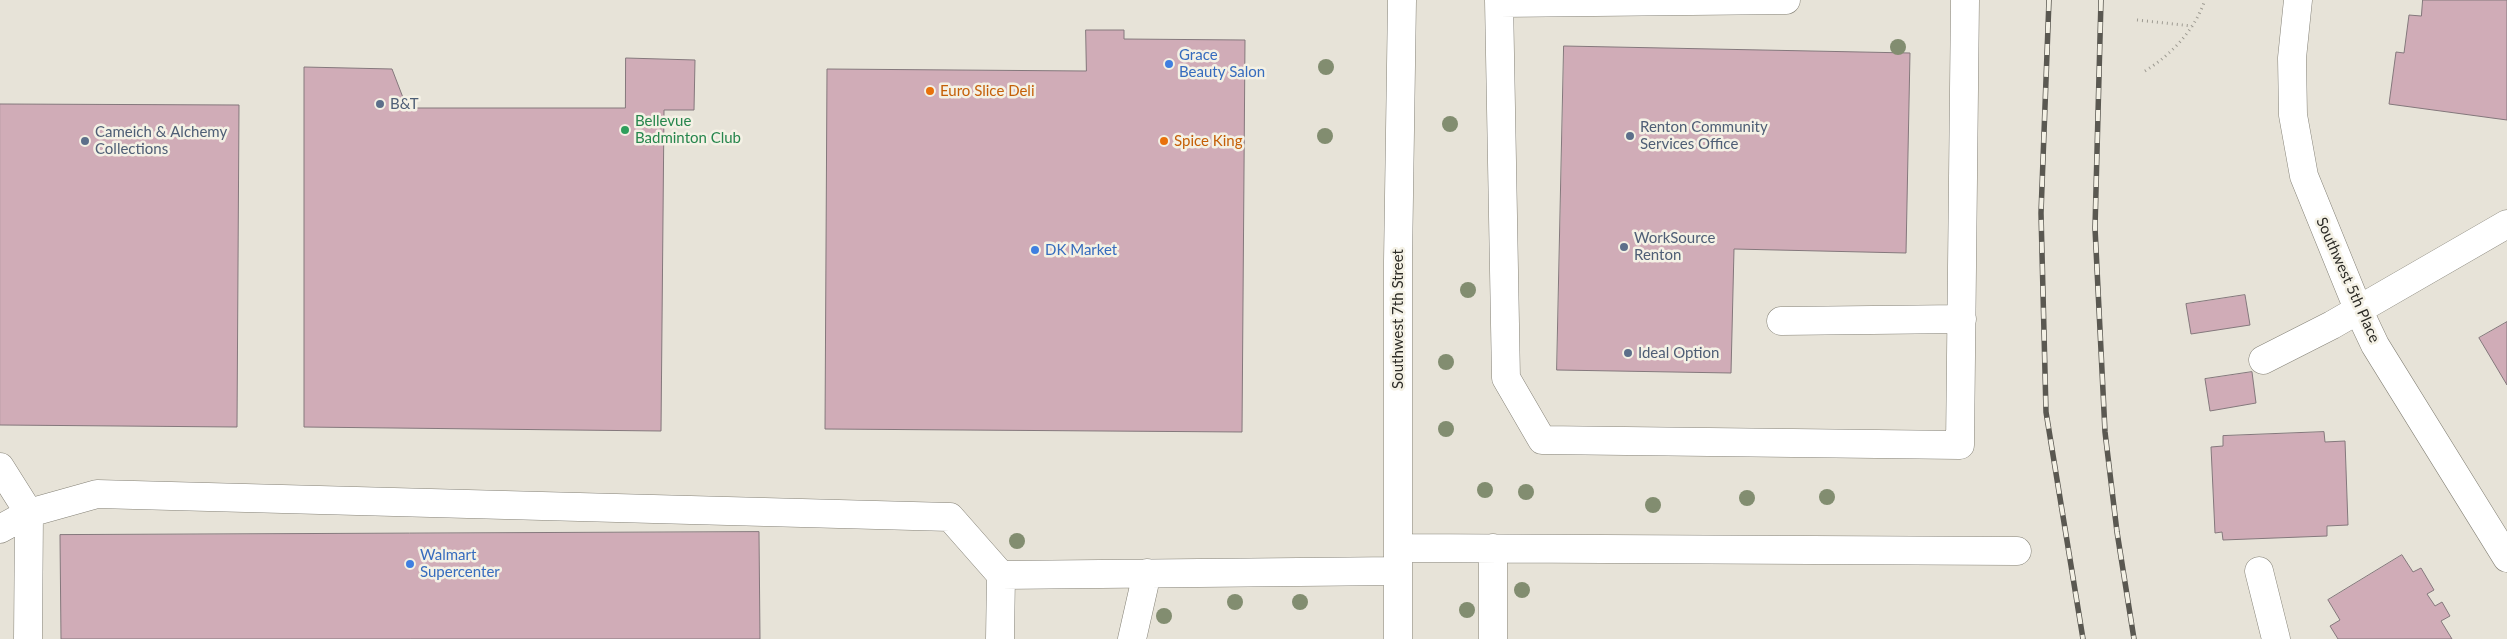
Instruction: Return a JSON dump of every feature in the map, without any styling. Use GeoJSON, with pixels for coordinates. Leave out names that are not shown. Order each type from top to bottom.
{"type":"FeatureCollection","features":[{"type":"Feature","properties":{"kind":"street","name":"Southwest 7th Street"},"geometry":{"type":"LineString","coordinates":[[1398,639],[1398,260],[1402,0]]}},
{"type":"Feature","properties":{"kind":"street"},"geometry":{"type":"LineString","coordinates":[[1786,0],[1499,2],[1506,378],[1542,440],[1960,445],[1965,0]]}},
{"type":"Feature","properties":{"kind":"street","name":"Southwest 5th Place"},"geometry":{"type":"LineString","coordinates":[[2298,0],[2292,58],[2293,115],[2304,176],[2358,310],[2375,345],[2507,558]]}},
{"type":"Feature","properties":{"kind":"street"},"geometry":{"type":"LineString","coordinates":[[2263,360],[2358,310],[2507,224]]}},
{"type":"Feature","properties":{"kind":"street"},"geometry":{"type":"LineString","coordinates":[[1781,321],[1962,320]]}},
{"type":"Feature","properties":{"kind":"street"},"geometry":{"type":"LineString","coordinates":[[0,467],[29,513],[28,639]]}},
{"type":"Feature","properties":{"kind":"street"},"geometry":{"type":"LineString","coordinates":[[0,529],[29,513],[97,494],[950,517],[1001,575],[1000,639]]}},
{"type":"Feature","properties":{"kind":"street"},"geometry":{"type":"LineString","coordinates":[[1492,548],[1492,639]]}},
{"type":"Feature","properties":{"kind":"street"},"geometry":{"type":"LineString","coordinates":[[1001,575],[1147,573],[1398,560],[1492,548],[2017,551]]}},
{"type":"Feature","properties":{"kind":"street"},"geometry":{"type":"LineString","coordinates":[[2259,571],[2276,639]]}},
{"type":"Feature","properties":{"kind":"street"},"geometry":{"type":"LineString","coordinates":[[1132,639],[1147,573]]}},
{"type":"Feature","properties":{"kind":"path"},"geometry":{"type":"LineString","coordinates":[[2145,72],[2164,59],[2192,26],[2205,0]]}},
{"type":"Feature","properties":{"kind":"path"},"geometry":{"type":"LineString","coordinates":[[2137,20],[2192,26]]}},
{"type":"Feature","properties":{"kind":"building"},"geometry":{"type":"Polygon","coordinates":[[[2423,0],[2507,0],[2507,120],[2389,104],[2396,52],[2404,53],[2409,15],[2421,16],[2423,0]]]}},
{"type":"Feature","properties":{"kind":"building","name":"DK Market"},"geometry":{"type":"Polygon","coordinates":[[[1086,30],[1124,30],[1124,39],[1245,40],[1242,432],[825,429],[827,69],[1086,71],[1086,30]]]}},
{"type":"Feature","properties":{"kind":"building"},"geometry":{"type":"Polygon","coordinates":[[[1564,46],[1910,53],[1906,253],[1734,249],[1731,373],[1557,370],[1564,46]]]}},
{"type":"Feature","properties":{"kind":"building"},"geometry":{"type":"Polygon","coordinates":[[[626,58],[695,60],[694,110],[664,110],[661,431],[304,427],[304,67],[392,69],[407,108],[625,108],[626,58]]]}},
{"type":"Feature","properties":{"kind":"building"},"geometry":{"type":"Polygon","coordinates":[[[0,104],[239,105],[237,427],[0,425],[0,104]]]}},
{"type":"Feature","properties":{"kind":"building"},"geometry":{"type":"Polygon","coordinates":[[[2245,295],[2250,325],[2191,334],[2186,304],[2245,295]]]}},
{"type":"Feature","properties":{"kind":"building"},"geometry":{"type":"Polygon","coordinates":[[[2507,322],[2507,385],[2479,338],[2507,322]]]}},
{"type":"Feature","properties":{"kind":"building"},"geometry":{"type":"Polygon","coordinates":[[[2252,372],[2256,403],[2210,411],[2205,379],[2252,372]]]}},
{"type":"Feature","properties":{"kind":"building"},"geometry":{"type":"Polygon","coordinates":[[[2324,432],[2325,442],[2345,441],[2348,525],[2327,526],[2327,536],[2223,540],[2222,532],[2215,533],[2211,447],[2223,446],[2223,436],[2324,432]]]}},
{"type":"Feature","properties":{"kind":"building","name":"Walmart Supercenter"},"geometry":{"type":"Polygon","coordinates":[[[759,532],[760,639],[61,639],[60,535],[759,532]]]}},
{"type":"Feature","properties":{"kind":"building"},"geometry":{"type":"Polygon","coordinates":[[[2402,555],[2413,572],[2421,568],[2434,590],[2427,594],[2435,606],[2442,602],[2450,616],[2441,621],[2452,639],[2338,639],[2330,626],[2340,620],[2328,600],[2402,555]]]}},
{"type":"Feature","properties":{"kind":"railway"},"geometry":{"type":"LineString","coordinates":[[2049,0],[2041,213],[2046,412],[2083,639]]}},
{"type":"Feature","properties":{"kind":"railway"},"geometry":{"type":"LineString","coordinates":[[2101,0],[2095,228],[2105,432],[2117,532],[2134,639]]}},
{"type":"Feature","properties":{"kind":"place","name":"Grace Beauty Salon"},"geometry":{"type":"Point","coordinates":[1169,64]}},
{"type":"Feature","properties":{"kind":"place","name":"Euro Slice Deli"},"geometry":{"type":"Point","coordinates":[930,91]}},
{"type":"Feature","properties":{"kind":"place","name":"B&T"},"geometry":{"type":"Point","coordinates":[380,104]}},
{"type":"Feature","properties":{"kind":"place","name":"Bellevue Badminton Club"},"geometry":{"type":"Point","coordinates":[625,130]}},
{"type":"Feature","properties":{"kind":"place","name":"Renton Community Services Office"},"geometry":{"type":"Point","coordinates":[1630,136]}},
{"type":"Feature","properties":{"kind":"place","name":"Cameich & Alchemy Collections"},"geometry":{"type":"Point","coordinates":[85,141]}},
{"type":"Feature","properties":{"kind":"place","name":"Spice King"},"geometry":{"type":"Point","coordinates":[1164,141]}},
{"type":"Feature","properties":{"kind":"place","name":"WorkSource Renton"},"geometry":{"type":"Point","coordinates":[1624,247]}},
{"type":"Feature","properties":{"kind":"place","name":"DK Market"},"geometry":{"type":"Point","coordinates":[1035,250]}},
{"type":"Feature","properties":{"kind":"place","name":"Ideal Option"},"geometry":{"type":"Point","coordinates":[1628,353]}},
{"type":"Feature","properties":{"kind":"place","name":"Walmart Supercenter"},"geometry":{"type":"Point","coordinates":[410,564]}}]}
